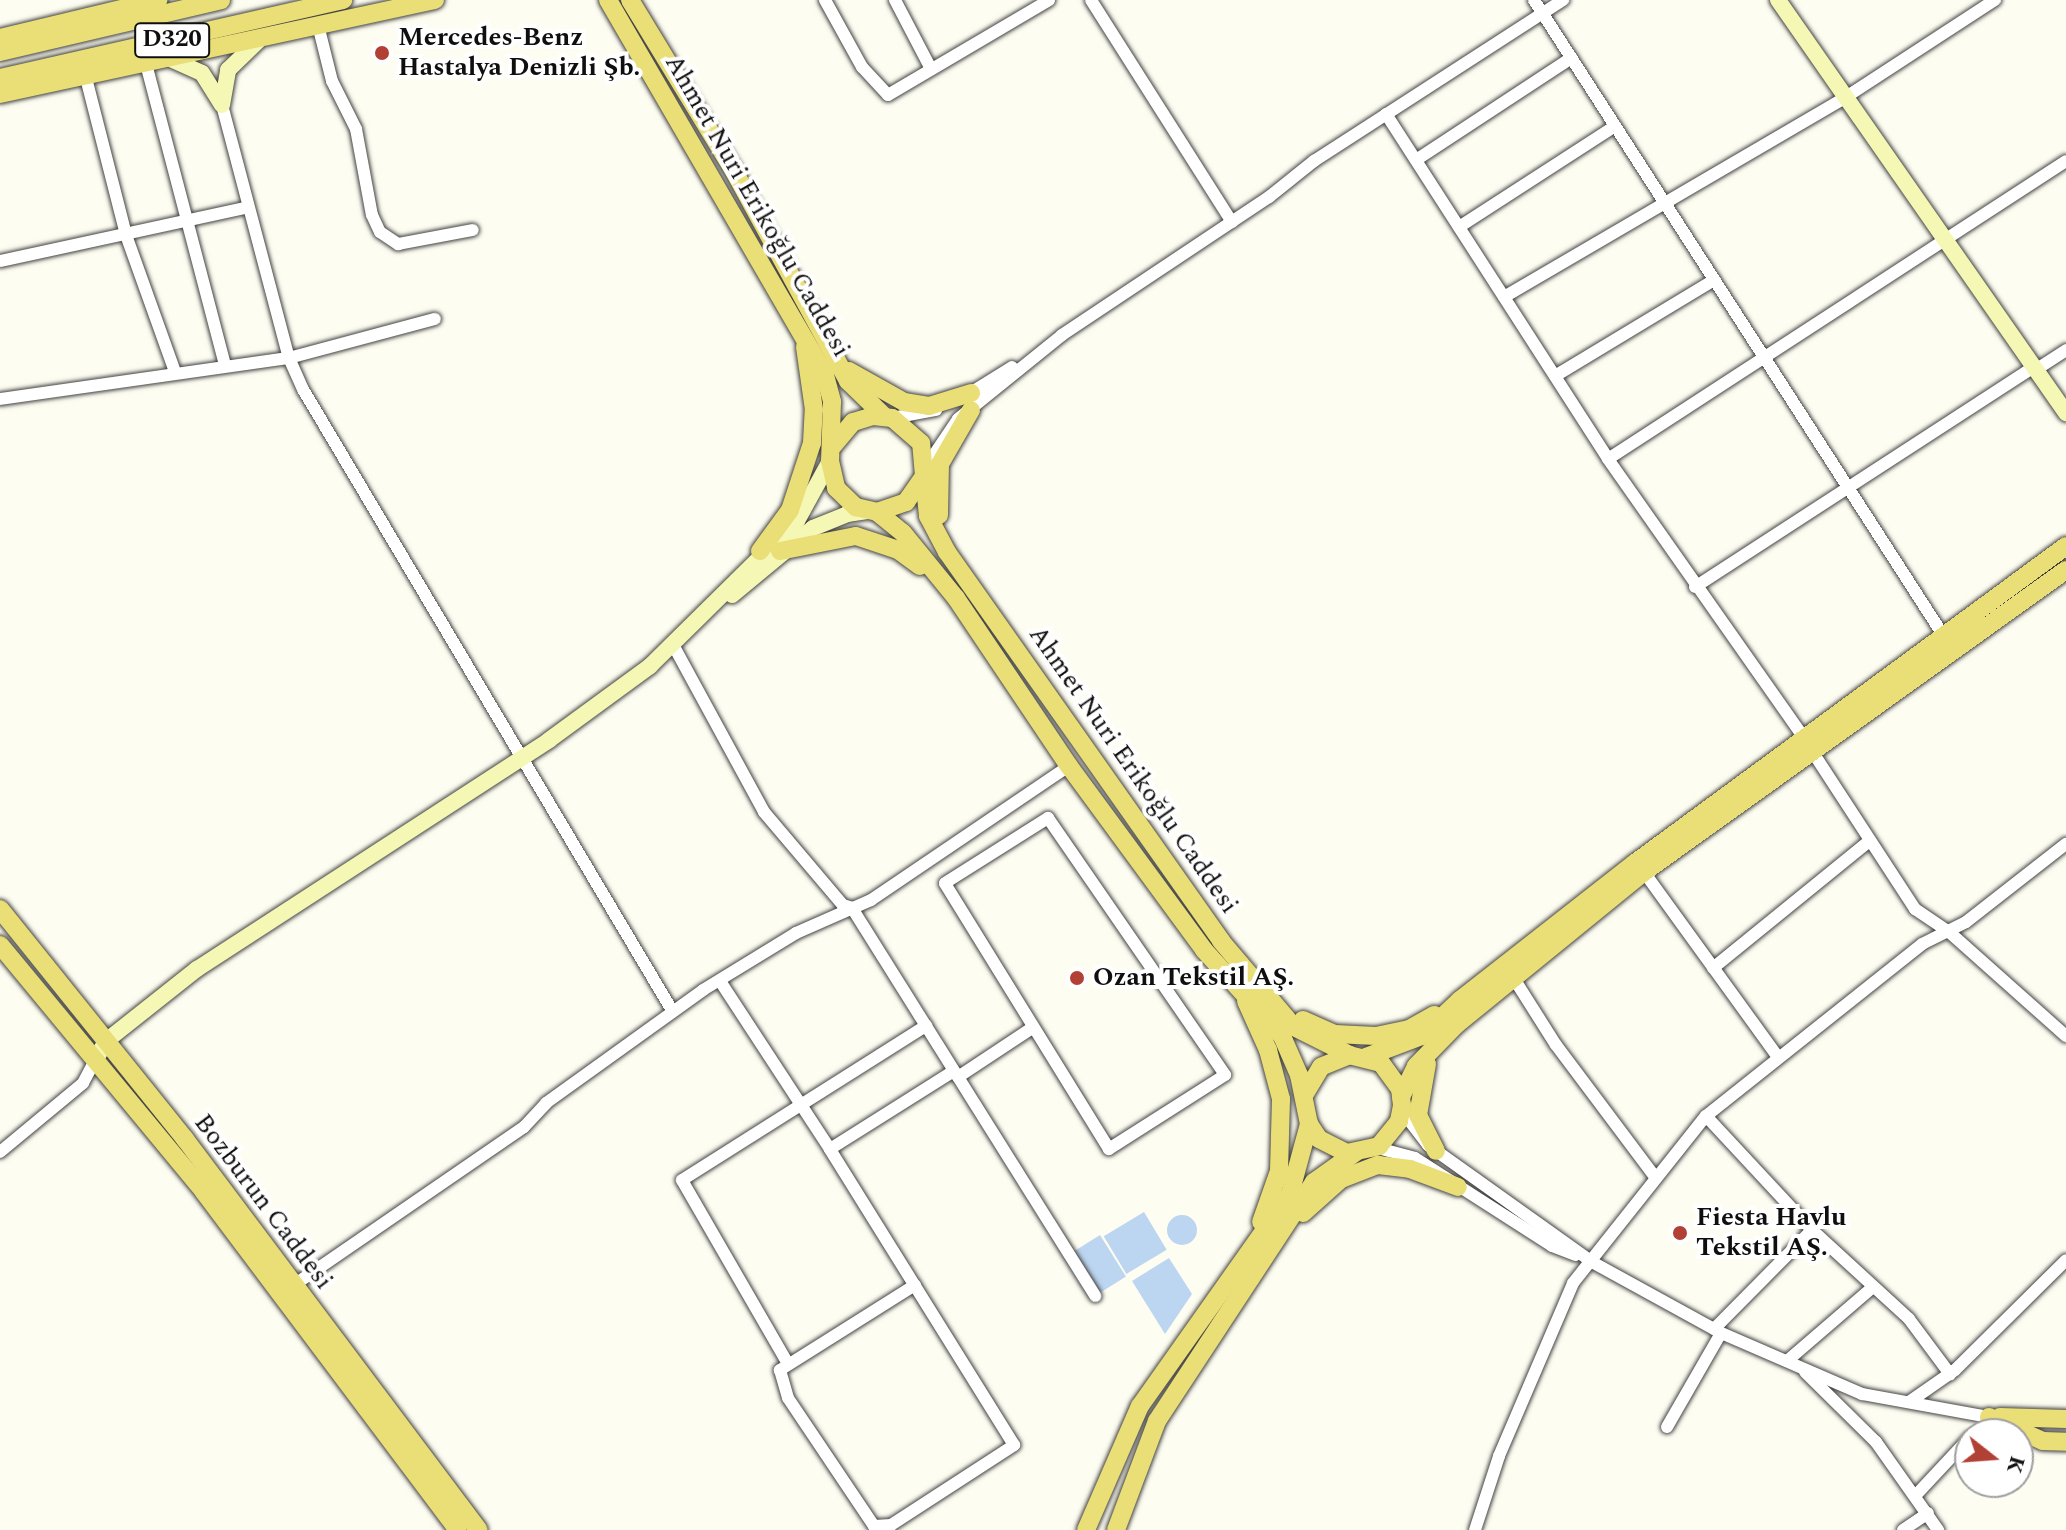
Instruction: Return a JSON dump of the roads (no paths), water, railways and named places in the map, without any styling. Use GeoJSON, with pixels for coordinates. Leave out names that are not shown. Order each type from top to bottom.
{"type":"FeatureCollection","features":[{"type":"Feature","properties":{"kind":"main road","name":"D320"},"geometry":{"type":"LineString","coordinates":[[0,52],[221,0]]}},
{"type":"Feature","properties":{"kind":"main road","name":"D320"},"geometry":{"type":"LineString","coordinates":[[0,78],[83,67],[343,0]]}},
{"type":"Feature","properties":{"kind":"main road"},"geometry":{"type":"LineString","coordinates":[[0,94],[83,67],[154,58],[265,35],[319,29],[435,0]]}},
{"type":"Feature","properties":{"kind":"main road"},"geometry":{"type":"LineString","coordinates":[[594,0],[619,20]]}},
{"type":"Feature","properties":{"kind":"main road","name":"Ahmet Nuri Erikoğlu Caddesi"},"geometry":{"type":"LineString","coordinates":[[608,0],[801,329],[829,388],[831,454]]}},
{"type":"Feature","properties":{"kind":"main road","name":"Ahmet Nuri Erikoğlu Caddesi"},"geometry":{"type":"LineString","coordinates":[[630,0],[734,171],[859,397],[888,417]]}},
{"type":"Feature","properties":{"kind":"main road"},"geometry":{"type":"LineString","coordinates":[[647,0],[650,33]]}},
{"type":"Feature","properties":{"kind":"main road"},"geometry":{"type":"LineString","coordinates":[[0,38],[148,1]]}},
{"type":"Feature","properties":{"kind":"main road"},"geometry":{"type":"LineString","coordinates":[[760,551],[790,510],[812,443],[814,410],[801,329]]}},
{"type":"Feature","properties":{"kind":"main road"},"geometry":{"type":"LineString","coordinates":[[833,354],[861,382],[904,402],[941,404],[971,401]]}},
{"type":"Feature","properties":{"kind":"main road"},"geometry":{"type":"LineString","coordinates":[[947,552],[937,500],[938,476],[950,440],[971,401]]}},
{"type":"Feature","properties":{"kind":"main road"},"geometry":{"type":"LineString","coordinates":[[888,417],[921,443],[924,472],[906,502],[873,512],[836,488],[831,454],[853,422],[888,417]]}},
{"type":"Feature","properties":{"kind":"main road","name":"Ahmet Nuri Erikoğlu Caddesi"},"geometry":{"type":"LineString","coordinates":[[924,472],[928,516],[947,552],[1221,941],[1304,1035],[1358,1056]]}},
{"type":"Feature","properties":{"kind":"main road","name":"Ahmet Nuri Erikoğlu Caddesi"},"geometry":{"type":"LineString","coordinates":[[873,512],[903,533],[956,598],[1069,766],[1243,995],[1282,1036],[1305,1094]]}},
{"type":"Feature","properties":{"kind":"main road"},"geometry":{"type":"LineString","coordinates":[[780,551],[841,537],[873,538],[913,560],[956,598]]}},
{"type":"Feature","properties":{"kind":"main road"},"geometry":{"type":"LineString","coordinates":[[1116,1530],[1157,1421],[1314,1182],[1391,1135],[1416,1066],[1439,1041],[1513,977],[1943,635],[2066,546]]}},
{"type":"Feature","properties":{"kind":"main road"},"geometry":{"type":"LineString","coordinates":[[1271,999],[1320,1029],[1364,1036],[1409,1029],[1460,1000],[1807,744],[2066,570]]}},
{"type":"Feature","properties":{"kind":"main road","name":"Bozburun Caddesi"},"geometry":{"type":"LineString","coordinates":[[0,909],[106,1041],[479,1530]]}},
{"type":"Feature","properties":{"kind":"main road","name":"Bozburun Caddesi"},"geometry":{"type":"LineString","coordinates":[[0,945],[204,1192],[458,1530]]}},
{"type":"Feature","properties":{"kind":"main road"},"geometry":{"type":"LineString","coordinates":[[1243,995],[1275,1073],[1282,1123],[1274,1190],[1246,1254]]}},
{"type":"Feature","properties":{"kind":"main road"},"geometry":{"type":"LineString","coordinates":[[1086,1530],[1140,1406],[1290,1194],[1309,1124],[1305,1094],[1321,1067],[1422,1036],[1460,1000]]}},
{"type":"Feature","properties":{"kind":"main road"},"geometry":{"type":"LineString","coordinates":[[1436,1151],[1422,1128],[1416,1103],[1421,1076],[1439,1041]]}},
{"type":"Feature","properties":{"kind":"main road"},"geometry":{"type":"LineString","coordinates":[[1358,1056],[1392,1075],[1401,1102]]}},
{"type":"Feature","properties":{"kind":"main road"},"geometry":{"type":"LineString","coordinates":[[1309,1124],[1332,1148],[1365,1150]]}},
{"type":"Feature","properties":{"kind":"main road"},"geometry":{"type":"LineString","coordinates":[[1282,1235],[1328,1187],[1378,1165],[1410,1169],[1458,1187]]}},
{"type":"Feature","properties":{"kind":"main road"},"geometry":{"type":"LineString","coordinates":[[1989,1417],[2066,1419]]}},
{"type":"Feature","properties":{"kind":"main road"},"geometry":{"type":"LineString","coordinates":[[1989,1417],[2043,1441],[2066,1442]]}},
{"type":"Feature","properties":{"kind":"street"},"geometry":{"type":"LineString","coordinates":[[86,17],[102,0]]}},
{"type":"Feature","properties":{"kind":"street"},"geometry":{"type":"LineString","coordinates":[[825,0],[862,67],[888,95],[1049,0]]}},
{"type":"Feature","properties":{"kind":"street"},"geometry":{"type":"LineString","coordinates":[[895,0],[931,69]]}},
{"type":"Feature","properties":{"kind":"street"},"geometry":{"type":"LineString","coordinates":[[1019,0],[1026,14]]}},
{"type":"Feature","properties":{"kind":"street"},"geometry":{"type":"LineString","coordinates":[[1091,0],[1232,222]]}},
{"type":"Feature","properties":{"kind":"street"},"geometry":{"type":"LineString","coordinates":[[1534,0],[1943,635]]}},
{"type":"Feature","properties":{"kind":"street"},"geometry":{"type":"LineString","coordinates":[[924,472],[947,432],[971,401],[1386,114],[1563,0]]}},
{"type":"Feature","properties":{"kind":"street"},"geometry":{"type":"LineString","coordinates":[[1778,0],[1941,239],[2066,413]]}},
{"type":"Feature","properties":{"kind":"street"},"geometry":{"type":"LineString","coordinates":[[1504,297],[1846,97],[1995,0]]}},
{"type":"Feature","properties":{"kind":"street"},"geometry":{"type":"LineString","coordinates":[[319,29],[332,81],[356,129],[372,215],[380,232],[398,244],[473,230]]}},
{"type":"Feature","properties":{"kind":"street"},"geometry":{"type":"LineString","coordinates":[[222,105],[232,64],[265,35]]}},
{"type":"Feature","properties":{"kind":"street"},"geometry":{"type":"LineString","coordinates":[[225,365],[188,222],[154,58],[202,73],[222,105],[246,208],[289,358],[673,1012]]}},
{"type":"Feature","properties":{"kind":"street"},"geometry":{"type":"LineString","coordinates":[[1416,160],[1571,58]]}},
{"type":"Feature","properties":{"kind":"street"},"geometry":{"type":"LineString","coordinates":[[83,67],[126,235],[175,372]]}},
{"type":"Feature","properties":{"kind":"street"},"geometry":{"type":"LineString","coordinates":[[1386,114],[1608,459],[1807,744],[1915,909],[1948,931],[2066,1036]]}},
{"type":"Feature","properties":{"kind":"street"},"geometry":{"type":"LineString","coordinates":[[1459,227],[1615,126]]}},
{"type":"Feature","properties":{"kind":"street"},"geometry":{"type":"LineString","coordinates":[[1608,459],[1941,239],[2066,161]]}},
{"type":"Feature","properties":{"kind":"street"},"geometry":{"type":"LineString","coordinates":[[0,261],[246,208]]}},
{"type":"Feature","properties":{"kind":"street"},"geometry":{"type":"LineString","coordinates":[[1555,376],[1714,280]]}},
{"type":"Feature","properties":{"kind":"street"},"geometry":{"type":"LineString","coordinates":[[0,399],[289,358],[435,319]]}},
{"type":"Feature","properties":{"kind":"street"},"geometry":{"type":"LineString","coordinates":[[1695,587],[2066,350]]}},
{"type":"Feature","properties":{"kind":"street"},"geometry":{"type":"LineString","coordinates":[[888,417],[937,410],[971,401]]}},
{"type":"Feature","properties":{"kind":"street"},"geometry":{"type":"LineString","coordinates":[[0,1152],[83,1083],[106,1041],[197,969],[522,758],[650,666],[760,551],[797,521],[831,454]]}},
{"type":"Feature","properties":{"kind":"street"},"geometry":{"type":"LineString","coordinates":[[672,643],[780,551],[824,522],[873,512]]}},
{"type":"Feature","properties":{"kind":"street"},"geometry":{"type":"LineString","coordinates":[[672,643],[764,812],[843,905],[852,908],[1095,1296]]}},
{"type":"Feature","properties":{"kind":"street"},"geometry":{"type":"LineString","coordinates":[[294,1285],[524,1127],[555,1096],[673,1012],[796,933],[852,908],[1069,766]]}},
{"type":"Feature","properties":{"kind":"street"},"geometry":{"type":"LineString","coordinates":[[930,859],[1109,1149],[1225,1075],[1048,818],[945,883]]}},
{"type":"Feature","properties":{"kind":"street"},"geometry":{"type":"LineString","coordinates":[[1713,968],[1869,841]]}},
{"type":"Feature","properties":{"kind":"street"},"geometry":{"type":"LineString","coordinates":[[1475,1530],[1499,1456],[1573,1283],[1706,1116],[1777,1056],[1922,944],[1966,922],[2066,844]]}},
{"type":"Feature","properties":{"kind":"street"},"geometry":{"type":"LineString","coordinates":[[1644,872],[1777,1056]]}},
{"type":"Feature","properties":{"kind":"street"},"geometry":{"type":"LineString","coordinates":[[1513,977],[1556,1045],[1656,1178]]}},
{"type":"Feature","properties":{"kind":"street"},"geometry":{"type":"LineString","coordinates":[[720,981],[830,1149],[915,1285],[1014,1445],[891,1525],[868,1522],[788,1398],[780,1378],[787,1362],[915,1285]]}},
{"type":"Feature","properties":{"kind":"street"},"geometry":{"type":"LineString","coordinates":[[787,1362],[682,1180],[926,1026]]}},
{"type":"Feature","properties":{"kind":"street"},"geometry":{"type":"LineString","coordinates":[[830,1149],[1032,1028]]}},
{"type":"Feature","properties":{"kind":"street"},"geometry":{"type":"LineString","coordinates":[[1401,1102],[1415,1134],[1436,1151],[1592,1262],[1717,1331],[1862,1394],[1989,1417]]}},
{"type":"Feature","properties":{"kind":"street"},"geometry":{"type":"LineString","coordinates":[[1706,1116],[1812,1230],[1909,1319],[1950,1374]]}},
{"type":"Feature","properties":{"kind":"street"},"geometry":{"type":"LineString","coordinates":[[1365,1150],[1415,1158],[1552,1246],[1592,1262]]}},
{"type":"Feature","properties":{"kind":"street"},"geometry":{"type":"LineString","coordinates":[[1667,1427],[1717,1331],[1812,1230]]}},
{"type":"Feature","properties":{"kind":"street"},"geometry":{"type":"LineString","coordinates":[[1909,1402],[1950,1374],[2066,1260]]}},
{"type":"Feature","properties":{"kind":"street"},"geometry":{"type":"LineString","coordinates":[[1787,1361],[1873,1287]]}},
{"type":"Feature","properties":{"kind":"street"},"geometry":{"type":"LineString","coordinates":[[1800,1367],[1876,1442],[1938,1530]]}},
{"type":"Feature","properties":{"kind":"street"},"geometry":{"type":"LineString","coordinates":[[1916,1495],[1954,1454]]}},
{"type":"Feature","properties":{"kind":"street"},"geometry":{"type":"LineString","coordinates":[[1903,1530],[1928,1513]]}},
{"type":"Feature","properties":{"kind":"water"},"geometry":{"type":"Polygon","coordinates":[[[1144,1212],[1167,1250],[1126,1274],[1104,1236],[1144,1212]]]}},
{"type":"Feature","properties":{"kind":"water"},"geometry":{"type":"Polygon","coordinates":[[[1182,1215],[1188,1216],[1196,1224],[1196,1236],[1188,1244],[1182,1245],[1176,1244],[1168,1236],[1167,1230],[1168,1224],[1176,1216],[1182,1215]]]}},
{"type":"Feature","properties":{"kind":"water"},"geometry":{"type":"Polygon","coordinates":[[[1100,1235],[1126,1277],[1101,1292],[1075,1251],[1100,1235]]]}},
{"type":"Feature","properties":{"kind":"water"},"geometry":{"type":"Polygon","coordinates":[[[1169,1258],[1192,1294],[1165,1334],[1132,1281],[1169,1258]]]}},
{"type":"Feature","properties":{"kind":"place","name":"Mercedes-Benz Hastalya Denizli Şb."},"geometry":{"type":"Point","coordinates":[382,53]}},
{"type":"Feature","properties":{"kind":"place","name":"Ozan Tekstil AŞ."},"geometry":{"type":"Point","coordinates":[1077,978]}},
{"type":"Feature","properties":{"kind":"place","name":"Fiesta Havlu Tekstil AŞ."},"geometry":{"type":"Point","coordinates":[1680,1233]}}]}
